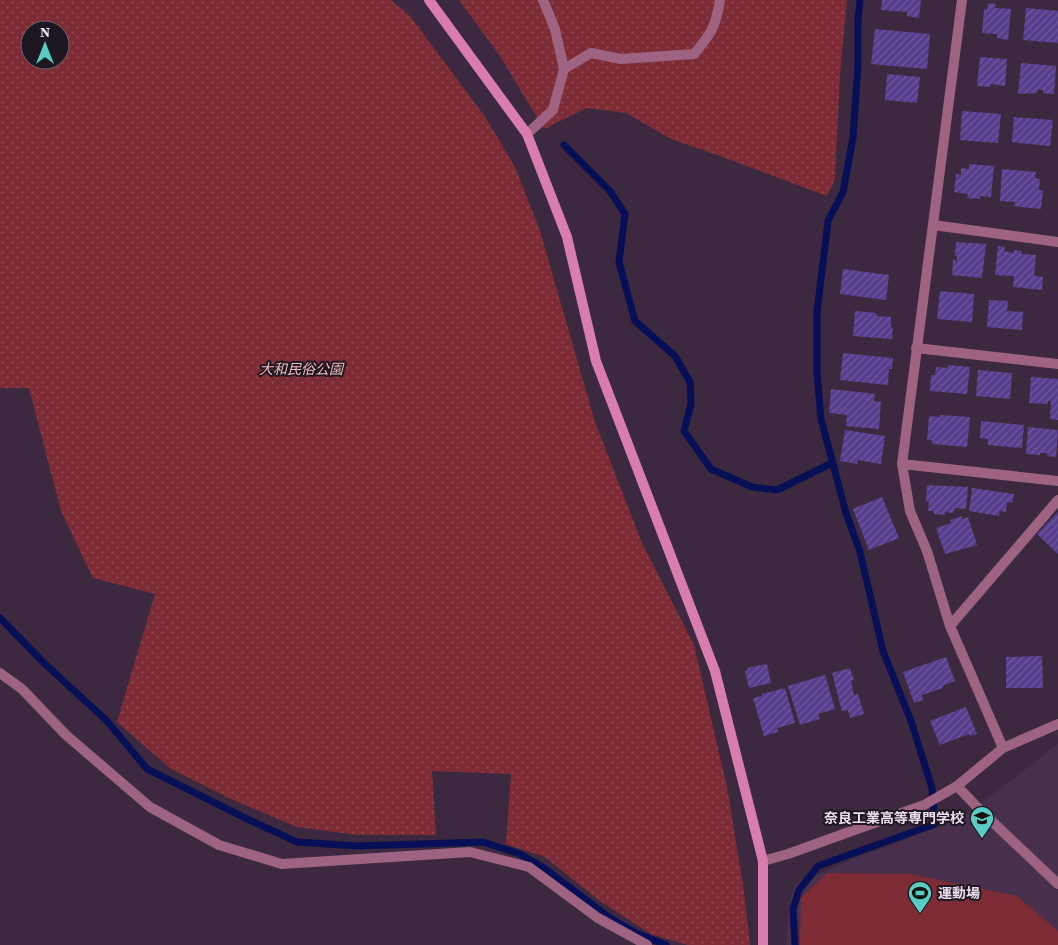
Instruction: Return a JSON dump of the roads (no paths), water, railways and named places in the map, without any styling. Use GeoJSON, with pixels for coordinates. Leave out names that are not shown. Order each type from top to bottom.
{"type":"FeatureCollection","features":[{"type":"Feature","properties":{"kind":"street"},"geometry":{"type":"LineString","coordinates":[[429,0],[527,134],[567,236],[596,361],[715,671],[763,861],[763,945]]}},
{"type":"Feature","properties":{"kind":"street"},"geometry":{"type":"LineString","coordinates":[[527,134],[553,110],[564,69],[555,30],[543,0]]}},
{"type":"Feature","properties":{"kind":"street"},"geometry":{"type":"LineString","coordinates":[[564,69],[592,53],[621,59],[694,54],[707,39],[717,20],[720,0]]}},
{"type":"Feature","properties":{"kind":"street"},"geometry":{"type":"LineString","coordinates":[[962,0],[902,464],[910,511],[927,551],[950,626],[1003,748]]}},
{"type":"Feature","properties":{"kind":"street"},"geometry":{"type":"LineString","coordinates":[[933,225],[1058,238]]}},
{"type":"Feature","properties":{"kind":"street"},"geometry":{"type":"LineString","coordinates":[[916,348],[1058,364]]}},
{"type":"Feature","properties":{"kind":"street"},"geometry":{"type":"LineString","coordinates":[[902,464],[1058,481]]}},
{"type":"Feature","properties":{"kind":"street"},"geometry":{"type":"LineString","coordinates":[[950,626],[1058,500]]}},
{"type":"Feature","properties":{"kind":"street"},"geometry":{"type":"LineString","coordinates":[[0,673],[22,689],[66,735],[150,807],[219,845],[282,864],[470,852],[529,867],[598,918],[647,945]]}},
{"type":"Feature","properties":{"kind":"street"},"geometry":{"type":"LineString","coordinates":[[763,861],[788,854],[924,805],[958,786],[1003,748],[1058,724]]}},
{"type":"Feature","properties":{"kind":"street"},"geometry":{"type":"LineString","coordinates":[[958,786],[979,809],[1058,884]]}},
{"type":"Feature","properties":{"kind":"waterway"},"geometry":{"type":"LineString","coordinates":[[795,945],[793,909],[799,890],[818,866],[935,824],[932,788],[911,721],[883,651],[860,552],[846,513],[821,419],[817,374],[817,312],[828,221],[843,192],[853,138],[860,0]]}},
{"type":"Feature","properties":{"kind":"waterway"},"geometry":{"type":"LineString","coordinates":[[564,145],[610,191],[625,214],[619,262],[635,321],[675,356],[690,382],[691,404],[684,431],[711,469],[752,487],[777,490],[832,463]]}},
{"type":"Feature","properties":{"kind":"waterway"},"geometry":{"type":"LineString","coordinates":[[0,618],[45,664],[107,721],[147,769],[247,819],[297,842],[357,846],[483,842],[520,854],[544,868],[610,918],[636,933],[666,945]]}},
{"type":"Feature","properties":{"kind":"place","name":"奈良工業高等専門学校"},"geometry":{"type":"Point","coordinates":[982,839]}},
{"type":"Feature","properties":{"kind":"place","name":"運動場"},"geometry":{"type":"Point","coordinates":[920,914]}},
{"type":"Feature","properties":{"kind":"park label","name":"大和民俗公園"},"geometry":{"type":"Point","coordinates":[301,369]}}]}
